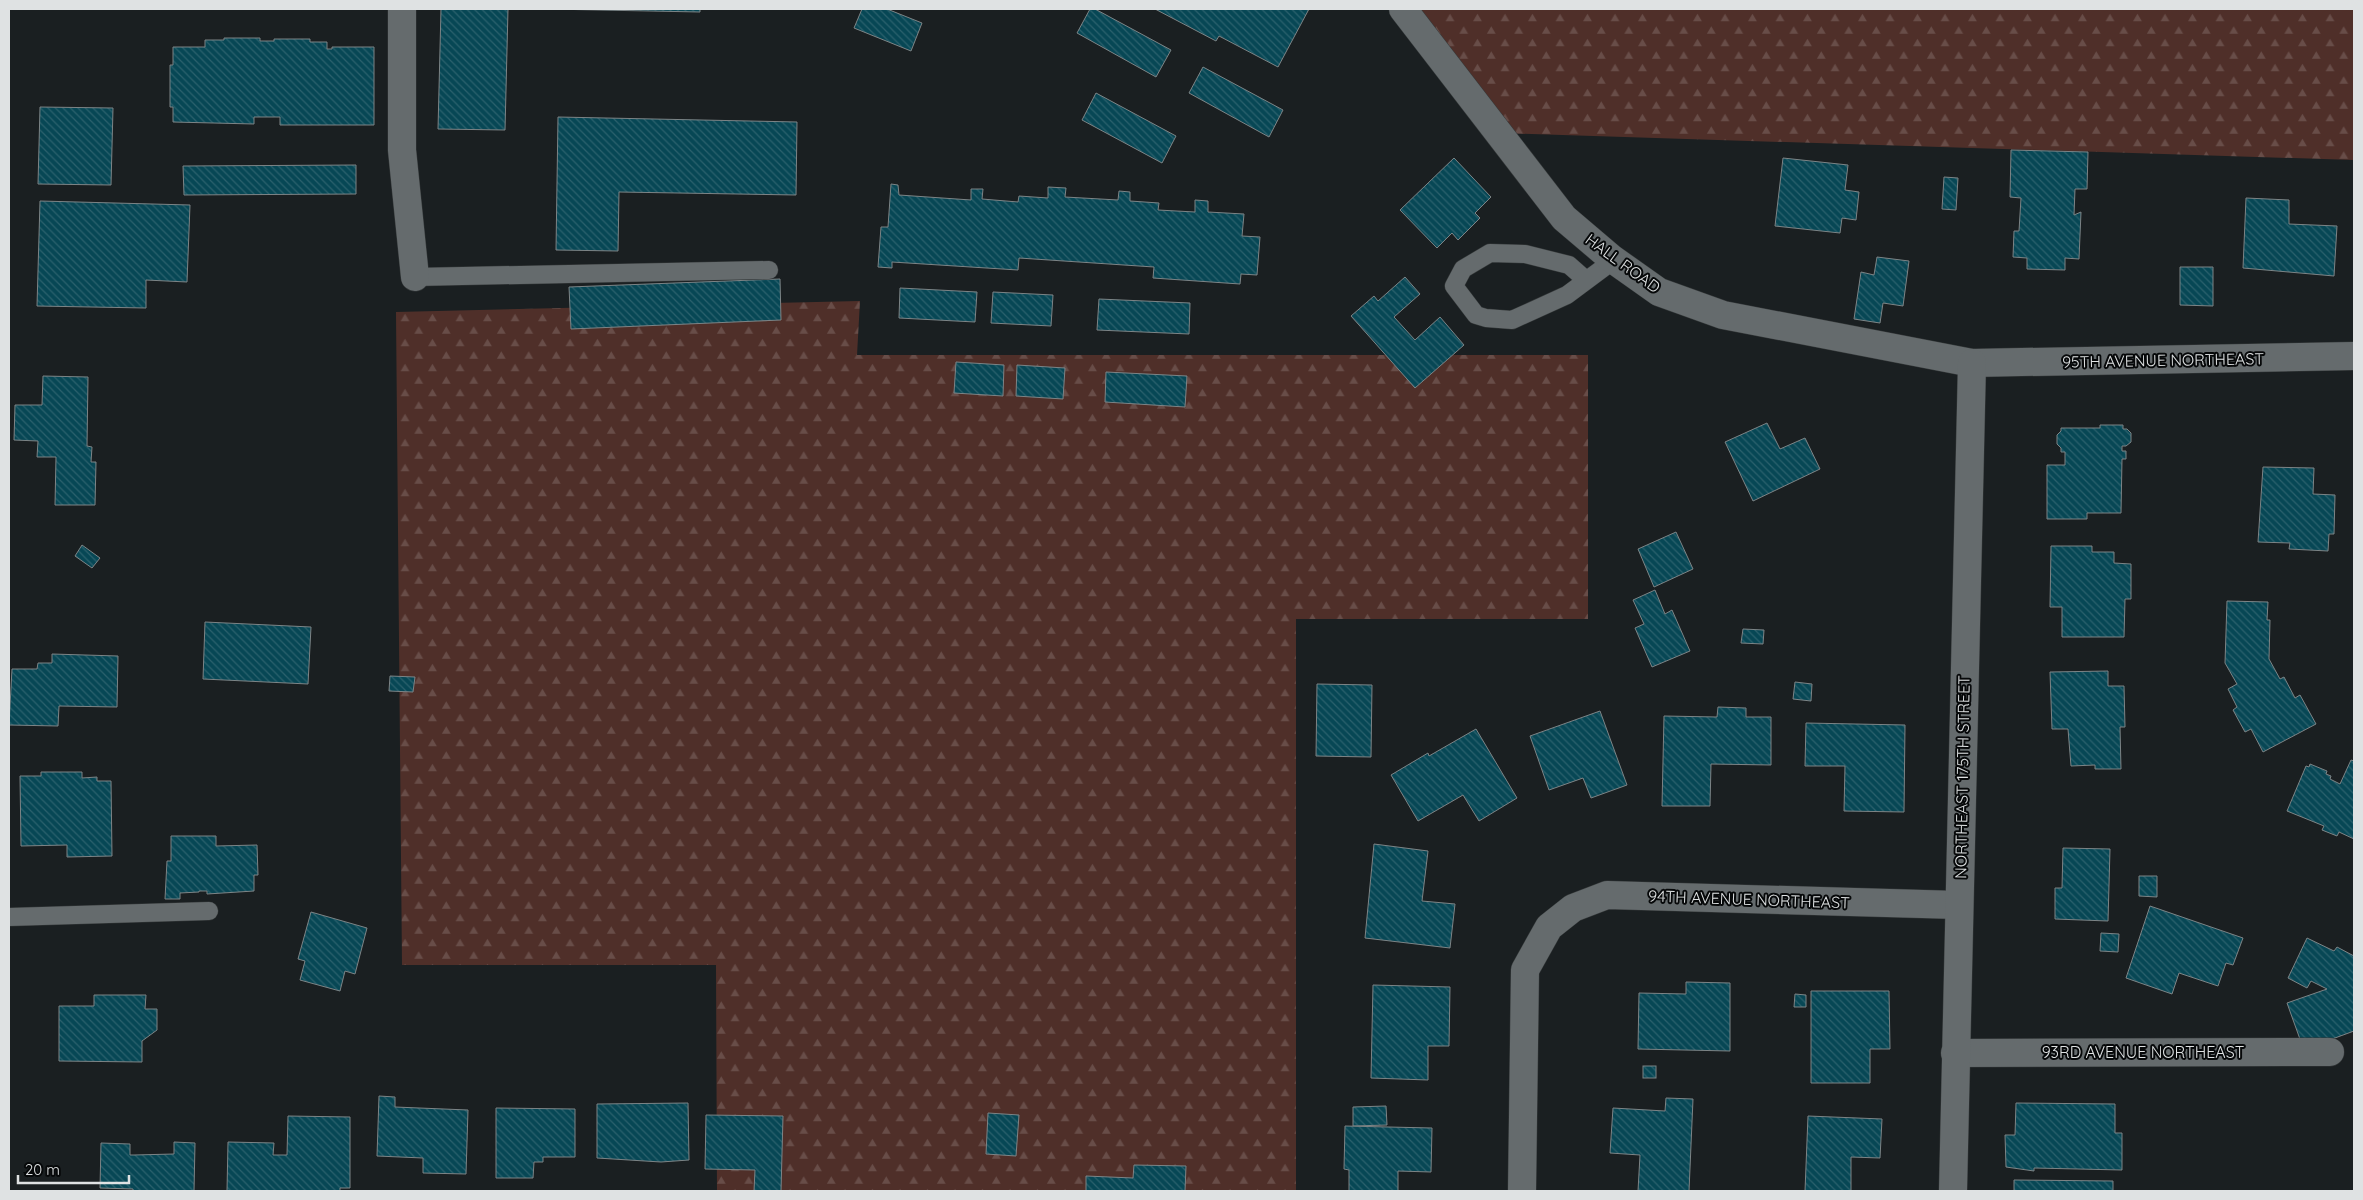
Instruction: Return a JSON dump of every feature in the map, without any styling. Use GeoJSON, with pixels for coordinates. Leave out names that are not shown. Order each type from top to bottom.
{"type":"FeatureCollection","features":[{"type":"Feature","properties":{"kind":"street"},"geometry":{"type":"LineString","coordinates":[[402,9],[402,150],[414,278]]}},
{"type":"Feature","properties":{"kind":"street","name":"HALL ROAD"},"geometry":{"type":"LineString","coordinates":[[1403,9],[1564,218],[1614,260],[1659,292],[1723,314],[1972,363]]}},
{"type":"Feature","properties":{"kind":"street","name":"95TH AVENUE NORTHEAST"},"geometry":{"type":"LineString","coordinates":[[1972,363],[2354,356]]}},
{"type":"Feature","properties":{"kind":"street","name":"NORTHEAST 175TH STREET"},"geometry":{"type":"LineString","coordinates":[[1953,1191],[1958,905],[1972,363]]}},
{"type":"Feature","properties":{"kind":"street","name":"94TH AVENUE NORTHEAST"},"geometry":{"type":"LineString","coordinates":[[1522,1191],[1525,970],[1549,927],[1573,908],[1607,895],[1958,905]]}},
{"type":"Feature","properties":{"kind":"street","name":"93RD AVENUE NORTHEAST"},"geometry":{"type":"LineString","coordinates":[[1955,1053],[2330,1052]]}},
{"type":"Feature","properties":{"kind":"lane"},"geometry":{"type":"LineString","coordinates":[[1586,280],[1569,264],[1525,254],[1490,253],[1464,269],[1454,286],[1476,314],[1486,318],[1512,320],[1567,294],[1614,260]]}},
{"type":"Feature","properties":{"kind":"lane"},"geometry":{"type":"LineString","coordinates":[[414,278],[769,270]]}},
{"type":"Feature","properties":{"kind":"lane"},"geometry":{"type":"LineString","coordinates":[[9,916],[210,912]]}},
{"type":"Feature","properties":{"kind":"green space"},"geometry":{"type":"Polygon","coordinates":[[[1403,9],[2354,9],[2354,160],[1498,133],[1403,9]]]}},
{"type":"Feature","properties":{"kind":"green space"},"geometry":{"type":"Polygon","coordinates":[[[860,301],[857,355],[1588,355],[1588,619],[1296,619],[1296,1191],[717,1191],[716,965],[402,965],[396,312],[860,301]]]}},
{"type":"Feature","properties":{"kind":"building"},"geometry":{"type":"Polygon","coordinates":[[[441,9],[508,9],[505,130],[438,129],[441,9]]]}},
{"type":"Feature","properties":{"kind":"building"},"geometry":{"type":"Polygon","coordinates":[[[548,9],[700,9],[700,12],[548,9]]]}},
{"type":"Feature","properties":{"kind":"building"},"geometry":{"type":"Polygon","coordinates":[[[862,9],[887,9],[922,23],[911,51],[854,28],[862,9]]]}},
{"type":"Feature","properties":{"kind":"building"},"geometry":{"type":"Polygon","coordinates":[[[1090,9],[1095,9],[1171,50],[1156,77],[1077,33],[1090,9]]]}},
{"type":"Feature","properties":{"kind":"building"},"geometry":{"type":"Polygon","coordinates":[[[1155,9],[1309,9],[1278,67],[1219,36],[1216,41],[1155,9]]]}},
{"type":"Feature","properties":{"kind":"building"},"geometry":{"type":"Polygon","coordinates":[[[224,38],[260,38],[260,41],[310,39],[310,42],[327,42],[327,49],[332,49],[332,47],[374,47],[374,125],[280,125],[280,117],[254,117],[254,124],[173,122],[173,107],[170,107],[170,65],[173,65],[173,47],[205,47],[205,40],[224,40],[224,38]]]}},
{"type":"Feature","properties":{"kind":"building"},"geometry":{"type":"Polygon","coordinates":[[[1203,67],[1283,110],[1269,137],[1189,93],[1203,67]]]}},
{"type":"Feature","properties":{"kind":"building"},"geometry":{"type":"Polygon","coordinates":[[[1096,93],[1176,136],[1162,163],[1082,120],[1096,93]]]}},
{"type":"Feature","properties":{"kind":"building"},"geometry":{"type":"Polygon","coordinates":[[[40,107],[113,108],[111,185],[38,184],[40,107]]]}},
{"type":"Feature","properties":{"kind":"building"},"geometry":{"type":"Polygon","coordinates":[[[558,117],[797,122],[796,195],[619,192],[618,251],[556,250],[558,117]]]}},
{"type":"Feature","properties":{"kind":"building"},"geometry":{"type":"Polygon","coordinates":[[[2011,150],[2088,152],[2087,189],[2075,189],[2074,215],[2081,212],[2079,259],[2065,258],[2065,270],[2027,269],[2027,258],[2013,257],[2014,231],[2019,231],[2021,198],[2010,197],[2011,150]]]}},
{"type":"Feature","properties":{"kind":"building"},"geometry":{"type":"Polygon","coordinates":[[[1454,158],[1491,197],[1475,213],[1480,218],[1458,240],[1452,233],[1437,248],[1400,210],[1454,158]]]}},
{"type":"Feature","properties":{"kind":"building"},"geometry":{"type":"Polygon","coordinates":[[[1783,158],[1848,165],[1845,190],[1859,192],[1856,220],[1842,218],[1840,233],[1775,226],[1783,158]]]}},
{"type":"Feature","properties":{"kind":"building"},"geometry":{"type":"Polygon","coordinates":[[[356,165],[356,194],[184,195],[183,166],[356,165]]]}},
{"type":"Feature","properties":{"kind":"building"},"geometry":{"type":"Polygon","coordinates":[[[1944,177],[1958,178],[1956,210],[1942,209],[1944,177]]]}},
{"type":"Feature","properties":{"kind":"building"},"geometry":{"type":"Polygon","coordinates":[[[891,184],[898,185],[899,195],[971,200],[971,189],[983,189],[982,199],[1018,202],[1019,196],[1048,198],[1048,187],[1066,188],[1065,197],[1118,200],[1119,191],[1130,192],[1130,201],[1159,203],[1158,210],[1195,212],[1195,200],[1208,201],[1208,212],[1244,214],[1242,236],[1260,237],[1257,275],[1241,274],[1240,284],[1153,278],[1154,267],[1019,258],[1018,270],[892,262],[892,268],[878,267],[881,227],[888,227],[891,184]]]}},
{"type":"Feature","properties":{"kind":"building"},"geometry":{"type":"Polygon","coordinates":[[[2246,198],[2289,200],[2289,224],[2337,226],[2334,276],[2243,268],[2246,198]]]}},
{"type":"Feature","properties":{"kind":"building"},"geometry":{"type":"Polygon","coordinates":[[[40,201],[190,205],[187,282],[146,280],[146,308],[37,306],[40,201]]]}},
{"type":"Feature","properties":{"kind":"building"},"geometry":{"type":"Polygon","coordinates":[[[1877,257],[1909,261],[1903,306],[1883,303],[1880,323],[1854,319],[1861,272],[1874,275],[1877,257]]]}},
{"type":"Feature","properties":{"kind":"building"},"geometry":{"type":"Polygon","coordinates":[[[2180,267],[2213,267],[2213,306],[2180,305],[2180,267]]]}},
{"type":"Feature","properties":{"kind":"building"},"geometry":{"type":"Polygon","coordinates":[[[1405,277],[1420,294],[1394,317],[1415,340],[1440,317],[1464,345],[1415,388],[1351,316],[1374,296],[1378,301],[1405,277]]]}},
{"type":"Feature","properties":{"kind":"building"},"geometry":{"type":"Polygon","coordinates":[[[780,279],[781,320],[571,329],[569,287],[780,279]]]}},
{"type":"Feature","properties":{"kind":"building"},"geometry":{"type":"Polygon","coordinates":[[[900,288],[977,292],[975,322],[899,318],[900,288]]]}},
{"type":"Feature","properties":{"kind":"building"},"geometry":{"type":"Polygon","coordinates":[[[993,292],[1053,295],[1051,326],[991,323],[993,292]]]}},
{"type":"Feature","properties":{"kind":"building"},"geometry":{"type":"Polygon","coordinates":[[[1099,299],[1190,303],[1189,334],[1097,330],[1099,299]]]}},
{"type":"Feature","properties":{"kind":"building"},"geometry":{"type":"Polygon","coordinates":[[[956,362],[1004,365],[1003,396],[954,393],[956,362]]]}},
{"type":"Feature","properties":{"kind":"building"},"geometry":{"type":"Polygon","coordinates":[[[1017,365],[1065,368],[1063,399],[1016,396],[1017,365]]]}},
{"type":"Feature","properties":{"kind":"building"},"geometry":{"type":"Polygon","coordinates":[[[1106,372],[1187,376],[1185,407],[1105,402],[1106,372]]]}},
{"type":"Feature","properties":{"kind":"building"},"geometry":{"type":"Polygon","coordinates":[[[43,376],[88,377],[87,446],[92,447],[91,462],[96,462],[95,505],[55,505],[56,457],[37,457],[38,441],[14,440],[15,405],[42,405],[43,376]]]}},
{"type":"Feature","properties":{"kind":"building"},"geometry":{"type":"Polygon","coordinates":[[[1767,423],[1780,449],[1805,438],[1820,469],[1753,501],[1725,442],[1767,423]]]}},
{"type":"Feature","properties":{"kind":"building"},"geometry":{"type":"Polygon","coordinates":[[[2100,425],[2123,425],[2123,429],[2127,429],[2131,433],[2131,442],[2126,446],[2122,446],[2122,451],[2126,451],[2126,459],[2122,459],[2121,513],[2087,513],[2087,519],[2047,519],[2047,465],[2065,465],[2065,452],[2061,452],[2061,448],[2057,444],[2057,435],[2061,428],[2100,428],[2100,425]]]}},
{"type":"Feature","properties":{"kind":"building"},"geometry":{"type":"Polygon","coordinates":[[[2263,467],[2314,468],[2313,494],[2335,495],[2334,534],[2329,534],[2328,551],[2289,549],[2290,543],[2258,542],[2263,467]]]}},
{"type":"Feature","properties":{"kind":"building"},"geometry":{"type":"Polygon","coordinates":[[[1676,532],[1693,569],[1654,587],[1638,549],[1676,532]]]}},
{"type":"Feature","properties":{"kind":"building"},"geometry":{"type":"Polygon","coordinates":[[[82,545],[100,558],[92,568],[75,556],[82,545]]]}},
{"type":"Feature","properties":{"kind":"building"},"geometry":{"type":"Polygon","coordinates":[[[2051,546],[2092,546],[2092,552],[2114,552],[2114,563],[2131,564],[2131,599],[2125,599],[2124,637],[2062,637],[2062,607],[2050,607],[2051,546]]]}},
{"type":"Feature","properties":{"kind":"building"},"geometry":{"type":"Polygon","coordinates":[[[1655,590],[1665,614],[1672,610],[1690,651],[1652,667],[1635,628],[1644,624],[1633,600],[1655,590]]]}},
{"type":"Feature","properties":{"kind":"building"},"geometry":{"type":"Polygon","coordinates":[[[2227,601],[2268,602],[2267,620],[2270,620],[2269,659],[2280,679],[2284,677],[2295,698],[2300,695],[2316,724],[2263,752],[2251,729],[2245,732],[2233,710],[2237,707],[2228,689],[2237,684],[2225,663],[2227,601]]]}},
{"type":"Feature","properties":{"kind":"building"},"geometry":{"type":"Polygon","coordinates":[[[205,622],[311,627],[308,684],[203,679],[205,622]]]}},
{"type":"Feature","properties":{"kind":"building"},"geometry":{"type":"Polygon","coordinates":[[[1743,629],[1764,630],[1763,644],[1741,643],[1743,629]]]}},
{"type":"Feature","properties":{"kind":"building"},"geometry":{"type":"Polygon","coordinates":[[[52,654],[118,656],[117,707],[59,706],[58,726],[9,725],[12,669],[37,669],[38,663],[52,663],[52,654]]]}},
{"type":"Feature","properties":{"kind":"building"},"geometry":{"type":"Polygon","coordinates":[[[2108,671],[2108,686],[2124,686],[2125,727],[2120,727],[2121,769],[2095,769],[2095,765],[2071,766],[2068,729],[2052,729],[2050,672],[2108,671]]]}},
{"type":"Feature","properties":{"kind":"building"},"geometry":{"type":"Polygon","coordinates":[[[390,676],[415,677],[413,692],[389,691],[390,676]]]}},
{"type":"Feature","properties":{"kind":"building"},"geometry":{"type":"Polygon","coordinates":[[[1795,682],[1812,684],[1811,701],[1793,699],[1795,682]]]}},
{"type":"Feature","properties":{"kind":"building"},"geometry":{"type":"Polygon","coordinates":[[[1317,684],[1372,685],[1371,757],[1316,756],[1317,684]]]}},
{"type":"Feature","properties":{"kind":"building"},"geometry":{"type":"Polygon","coordinates":[[[1718,707],[1746,708],[1746,717],[1771,717],[1771,765],[1711,764],[1710,806],[1662,806],[1664,716],[1717,717],[1718,707]]]}},
{"type":"Feature","properties":{"kind":"building"},"geometry":{"type":"Polygon","coordinates":[[[1600,711],[1627,785],[1591,798],[1583,778],[1549,790],[1530,736],[1600,711]]]}},
{"type":"Feature","properties":{"kind":"building"},"geometry":{"type":"Polygon","coordinates":[[[1806,723],[1905,725],[1904,812],[1844,811],[1845,766],[1805,766],[1806,723]]]}},
{"type":"Feature","properties":{"kind":"building"},"geometry":{"type":"Polygon","coordinates":[[[1476,729],[1517,798],[1479,821],[1463,795],[1418,821],[1391,775],[1428,753],[1429,756],[1476,729]]]}},
{"type":"Feature","properties":{"kind":"building"},"geometry":{"type":"Polygon","coordinates":[[[2351,760],[2354,761],[2354,839],[2339,832],[2337,836],[2322,830],[2324,826],[2287,811],[2306,766],[2309,767],[2310,764],[2327,771],[2326,774],[2331,776],[2330,779],[2340,784],[2351,760]]]}},
{"type":"Feature","properties":{"kind":"building"},"geometry":{"type":"Polygon","coordinates":[[[41,772],[82,772],[82,778],[97,777],[97,781],[111,781],[112,856],[67,857],[67,845],[21,846],[20,776],[41,776],[41,772]]]}},
{"type":"Feature","properties":{"kind":"building"},"geometry":{"type":"Polygon","coordinates":[[[171,836],[216,836],[216,846],[257,845],[258,875],[254,875],[254,891],[207,894],[207,891],[199,891],[180,893],[180,899],[165,899],[167,861],[171,861],[171,836]]]}},
{"type":"Feature","properties":{"kind":"building"},"geometry":{"type":"Polygon","coordinates":[[[1374,844],[1428,851],[1422,901],[1455,904],[1450,948],[1365,938],[1374,844]]]}},
{"type":"Feature","properties":{"kind":"building"},"geometry":{"type":"Polygon","coordinates":[[[2063,848],[2110,849],[2108,921],[2055,919],[2055,888],[2062,888],[2063,848]]]}},
{"type":"Feature","properties":{"kind":"building"},"geometry":{"type":"Polygon","coordinates":[[[2139,876],[2157,876],[2157,897],[2139,896],[2139,876]]]}},
{"type":"Feature","properties":{"kind":"building"},"geometry":{"type":"Polygon","coordinates":[[[2150,906],[2243,938],[2233,965],[2226,963],[2218,986],[2179,973],[2172,994],[2126,978],[2150,906]]]}},
{"type":"Feature","properties":{"kind":"building"},"geometry":{"type":"Polygon","coordinates":[[[311,912],[367,928],[355,974],[345,971],[340,991],[300,980],[305,961],[298,959],[311,912]]]}},
{"type":"Feature","properties":{"kind":"building"},"geometry":{"type":"Polygon","coordinates":[[[2101,933],[2119,934],[2118,952],[2100,951],[2101,933]]]}},
{"type":"Feature","properties":{"kind":"building"},"geometry":{"type":"Polygon","coordinates":[[[2307,938],[2334,951],[2337,947],[2354,956],[2354,1031],[2313,1046],[2301,1042],[2287,1003],[2327,989],[2311,981],[2307,988],[2288,978],[2307,938]]]}},
{"type":"Feature","properties":{"kind":"building"},"geometry":{"type":"Polygon","coordinates":[[[1686,982],[1730,983],[1730,1051],[1638,1049],[1639,993],[1686,994],[1686,982]]]}},
{"type":"Feature","properties":{"kind":"building"},"geometry":{"type":"Polygon","coordinates":[[[1373,985],[1450,987],[1449,1046],[1428,1046],[1428,1080],[1371,1078],[1373,985]]]}},
{"type":"Feature","properties":{"kind":"building"},"geometry":{"type":"Polygon","coordinates":[[[1811,991],[1889,991],[1890,1049],[1870,1049],[1870,1083],[1811,1083],[1811,991]]]}},
{"type":"Feature","properties":{"kind":"building"},"geometry":{"type":"Polygon","coordinates":[[[1795,994],[1806,995],[1806,1007],[1794,1007],[1795,994]]]}},
{"type":"Feature","properties":{"kind":"building"},"geometry":{"type":"Polygon","coordinates":[[[94,995],[146,995],[145,1009],[157,1009],[157,1030],[142,1041],[142,1062],[59,1061],[59,1006],[94,1006],[94,995]]]}},
{"type":"Feature","properties":{"kind":"building"},"geometry":{"type":"Polygon","coordinates":[[[1643,1066],[1656,1066],[1656,1078],[1643,1078],[1643,1066]]]}},
{"type":"Feature","properties":{"kind":"building"},"geometry":{"type":"Polygon","coordinates":[[[379,1096],[395,1097],[395,1107],[468,1110],[466,1174],[423,1173],[423,1158],[377,1156],[379,1096]]]}},
{"type":"Feature","properties":{"kind":"building"},"geometry":{"type":"Polygon","coordinates":[[[1666,1098],[1693,1099],[1689,1191],[1638,1191],[1640,1155],[1610,1153],[1613,1108],[1665,1111],[1666,1098]]]}},
{"type":"Feature","properties":{"kind":"building"},"geometry":{"type":"Polygon","coordinates":[[[688,1103],[689,1160],[661,1162],[597,1158],[597,1104],[688,1103]]]}},
{"type":"Feature","properties":{"kind":"building"},"geometry":{"type":"Polygon","coordinates":[[[2016,1103],[2115,1104],[2115,1133],[2122,1133],[2122,1170],[2034,1168],[2034,1171],[2006,1167],[2005,1135],[2015,1135],[2016,1103]]]}},
{"type":"Feature","properties":{"kind":"building"},"geometry":{"type":"Polygon","coordinates":[[[1386,1106],[1387,1125],[1353,1126],[1353,1107],[1386,1106]]]}},
{"type":"Feature","properties":{"kind":"building"},"geometry":{"type":"Polygon","coordinates":[[[496,1108],[575,1109],[575,1157],[543,1157],[543,1162],[534,1162],[533,1178],[496,1178],[496,1108]]]}},
{"type":"Feature","properties":{"kind":"building"},"geometry":{"type":"Polygon","coordinates":[[[988,1113],[1019,1115],[1016,1156],[986,1154],[988,1113]]]}},
{"type":"Feature","properties":{"kind":"building"},"geometry":{"type":"Polygon","coordinates":[[[706,1115],[783,1116],[781,1191],[754,1191],[755,1170],[705,1169],[706,1115]]]}},
{"type":"Feature","properties":{"kind":"building"},"geometry":{"type":"Polygon","coordinates":[[[288,1116],[350,1117],[350,1188],[340,1188],[340,1191],[227,1191],[228,1142],[274,1143],[273,1155],[287,1155],[288,1116]]]}},
{"type":"Feature","properties":{"kind":"building"},"geometry":{"type":"Polygon","coordinates":[[[1808,1116],[1882,1119],[1880,1158],[1851,1157],[1851,1191],[1805,1191],[1808,1116]]]}},
{"type":"Feature","properties":{"kind":"building"},"geometry":{"type":"Polygon","coordinates":[[[1345,1126],[1432,1128],[1431,1172],[1398,1171],[1398,1191],[1349,1191],[1349,1170],[1344,1169],[1345,1126]]]}},
{"type":"Feature","properties":{"kind":"building"},"geometry":{"type":"Polygon","coordinates":[[[174,1142],[195,1143],[194,1191],[133,1191],[133,1189],[100,1188],[101,1143],[130,1144],[130,1155],[134,1155],[174,1154],[174,1142]]]}},
{"type":"Feature","properties":{"kind":"building"},"geometry":{"type":"Polygon","coordinates":[[[1134,1165],[1186,1166],[1185,1191],[1086,1191],[1086,1176],[1133,1178],[1134,1165]]]}},
{"type":"Feature","properties":{"kind":"building"},"geometry":{"type":"Polygon","coordinates":[[[2014,1180],[2113,1181],[2113,1191],[2014,1191],[2014,1180]]]}}]}
